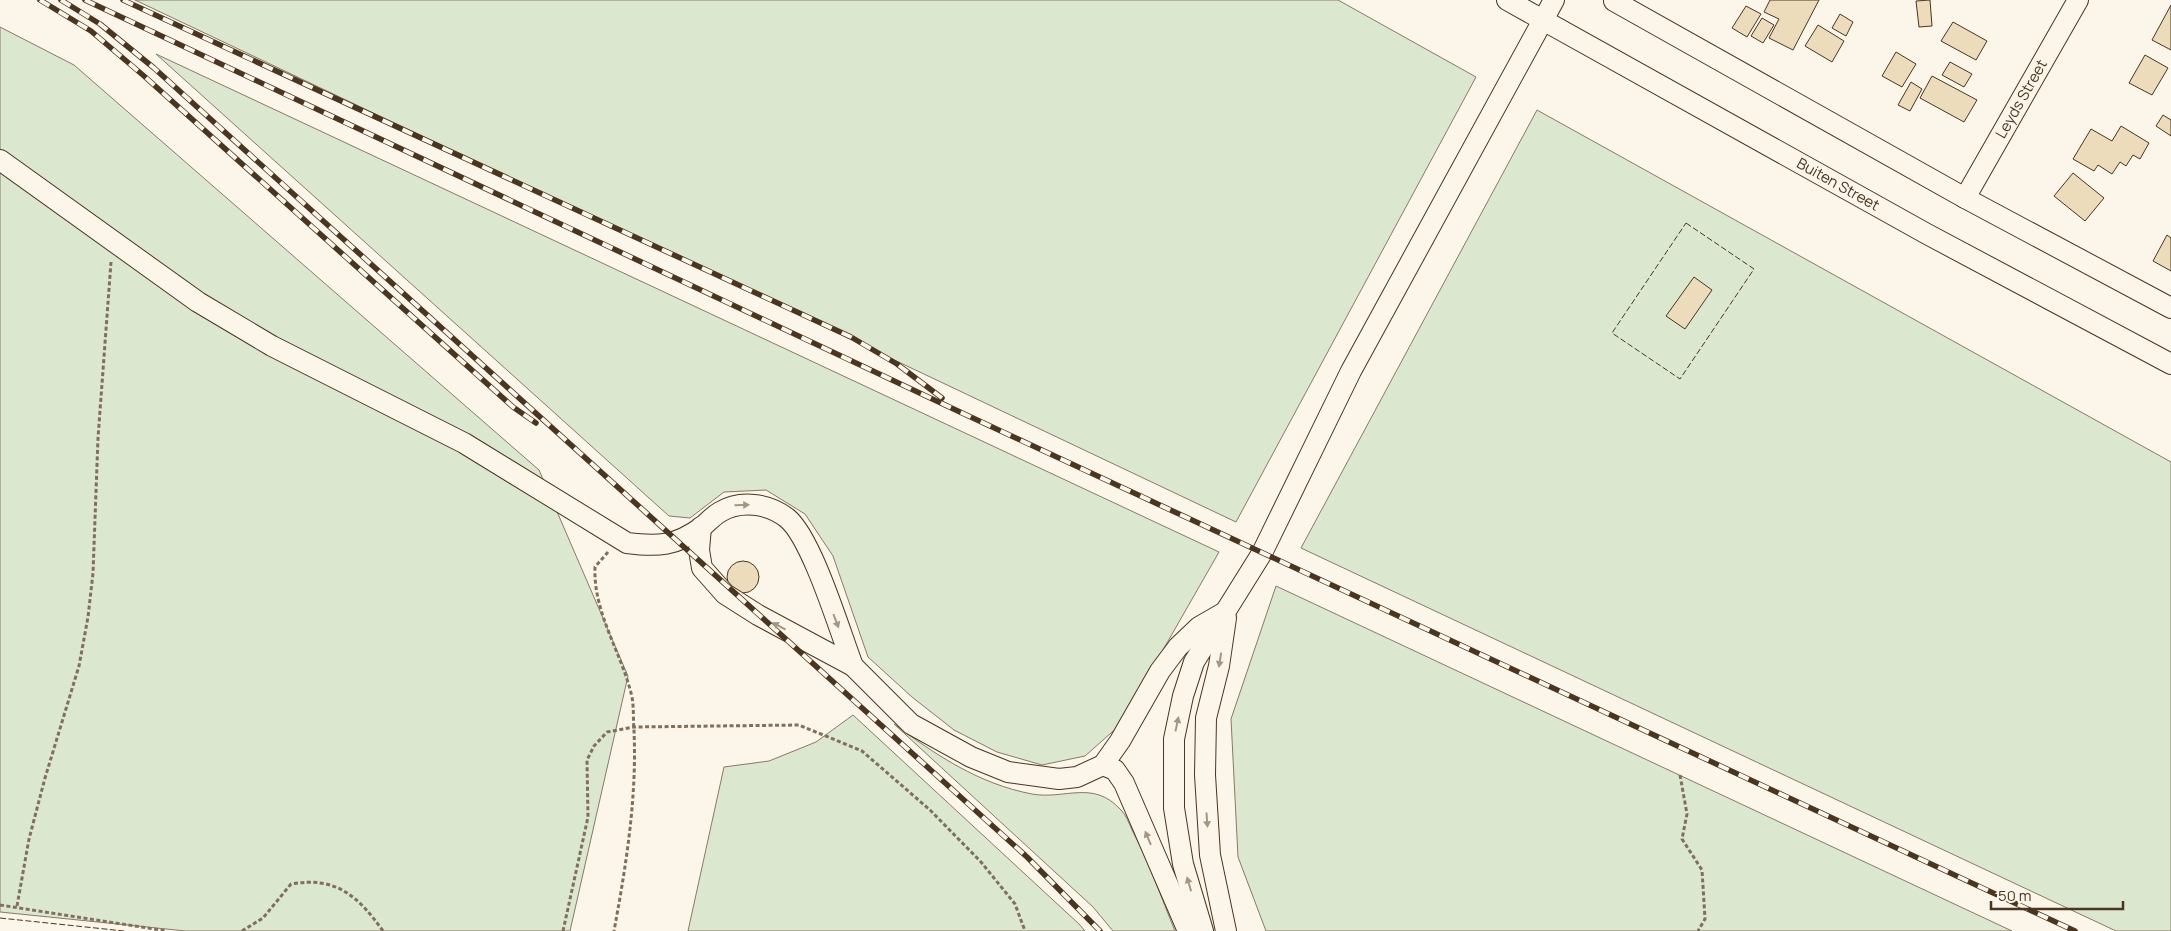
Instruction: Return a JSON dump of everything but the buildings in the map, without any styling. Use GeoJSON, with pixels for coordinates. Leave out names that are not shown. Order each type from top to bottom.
{"type":"FeatureCollection","features":[{"type":"Feature","properties":{"kind":"street","name":"Buiten Street"},"geometry":{"type":"LineString","coordinates":[[1507,0],[1927,234],[2171,364]]}},
{"type":"Feature","properties":{"kind":"street"},"geometry":{"type":"LineString","coordinates":[[1203,931],[1183,864],[1174,808],[1174,739],[1183,696],[1194,662],[1262,553],[1351,371],[1554,0]]}},
{"type":"Feature","properties":{"kind":"street","name":"Leyds Street"},"geometry":{"type":"LineString","coordinates":[[1965,198],[2078,0]]}},
{"type":"Feature","properties":{"kind":"street"},"geometry":{"type":"LineString","coordinates":[[1614,1],[1965,198],[2171,308]]}},
{"type":"Feature","properties":{"kind":"street"},"geometry":{"type":"LineString","coordinates":[[0,160],[198,302],[272,346],[464,443],[627,543],[653,547],[676,541],[701,528],[719,513],[737,504],[763,506],[787,518],[804,541],[853,666]]}},
{"type":"Feature","properties":{"kind":"street"},"geometry":{"type":"LineString","coordinates":[[701,528],[699,550],[702,568],[725,594],[758,615],[853,666],[911,724],[971,757],[1008,772],[1059,779],[1077,776],[1103,764],[1120,741],[1160,671],[1178,647],[1199,627],[1227,611]]}},
{"type":"Feature","properties":{"kind":"street"},"geometry":{"type":"LineString","coordinates":[[1226,931],[1210,855],[1205,775],[1206,718],[1219,666],[1227,611]]}},
{"type":"Feature","properties":{"kind":"street"},"geometry":{"type":"LineString","coordinates":[[1103,764],[1115,770],[1124,783],[1188,931]]}},
{"type":"Feature","properties":{"kind":"path"},"geometry":{"type":"LineString","coordinates":[[16,906],[29,839],[45,778],[80,666],[88,618],[93,573],[98,438],[112,240]]}},
{"type":"Feature","properties":{"kind":"path"},"geometry":{"type":"LineString","coordinates":[[614,931],[623,882],[635,766],[634,727],[632,699],[624,670],[599,605],[594,582],[595,567],[609,551],[627,543]]}},
{"type":"Feature","properties":{"kind":"path"},"geometry":{"type":"LineString","coordinates":[[563,931],[588,816],[587,760],[594,746],[607,732],[634,727],[799,725],[862,752],[930,810],[982,862],[1015,904],[1025,931]]}},
{"type":"Feature","properties":{"kind":"path"},"geometry":{"type":"LineString","coordinates":[[1680,775],[1687,814],[1682,840],[1702,870],[1705,919],[1698,931]]}},
{"type":"Feature","properties":{"kind":"path"},"geometry":{"type":"LineString","coordinates":[[242,931],[263,918],[291,884],[312,881],[340,888],[363,905],[383,931]]}},
{"type":"Feature","properties":{"kind":"path"},"geometry":{"type":"LineString","coordinates":[[0,905],[168,931]]}},
{"type":"Feature","properties":{"kind":"green space"},"geometry":{"type":"Polygon","coordinates":[[[135,0],[1338,0],[1476,77],[1236,522],[135,0]]]}},
{"type":"Feature","properties":{"kind":"green space"},"geometry":{"type":"Polygon","coordinates":[[[0,27],[74,65],[539,470],[628,676],[570,931],[186,931],[0,912],[0,27]]]}},
{"type":"Feature","properties":{"kind":"green space"},"geometry":{"type":"Polygon","coordinates":[[[156,54],[1219,552],[1120,725],[1085,756],[1042,765],[997,752],[954,730],[912,697],[868,657],[833,556],[805,514],[766,490],[724,492],[690,518],[669,516],[156,54]]]}},
{"type":"Feature","properties":{"kind":"green space"},"geometry":{"type":"Polygon","coordinates":[[[1537,110],[2171,462],[2171,931],[2116,931],[1301,548],[1537,110]]]}},
{"type":"Feature","properties":{"kind":"green space"},"geometry":{"type":"Polygon","coordinates":[[[1276,586],[2012,931],[1266,931],[1238,857],[1231,719],[1276,586]]]}},
{"type":"Feature","properties":{"kind":"green space"},"geometry":{"type":"Polygon","coordinates":[[[853,715],[1085,931],[688,931],[724,767],[769,761],[816,742],[853,715]]]}},
{"type":"Feature","properties":{"kind":"green space"},"geometry":{"type":"Polygon","coordinates":[[[894,724],[942,757],[976,776],[994,783],[1032,794],[1089,793],[1100,795],[1110,801],[1121,810],[1127,819],[1175,931],[1113,931],[1093,907],[894,724]]]}},
{"type":"Feature","properties":{"kind":"railway"},"geometry":{"type":"LineString","coordinates":[[40,0],[91,31],[144,76],[513,407],[536,423]]}},
{"type":"Feature","properties":{"kind":"railway"},"geometry":{"type":"LineString","coordinates":[[61,0],[100,24],[154,68],[1027,857],[1100,931]]}},
{"type":"Feature","properties":{"kind":"railway"},"geometry":{"type":"LineString","coordinates":[[85,0],[960,412],[2075,931]]}},
{"type":"Feature","properties":{"kind":"railway"},"geometry":{"type":"LineString","coordinates":[[123,0],[851,337],[897,364],[942,398]]}},
{"type":"Feature","properties":{"kind":"fence"},"geometry":{"type":"LineString","coordinates":[[1686,223],[1754,269],[1680,379],[1612,333],[1686,223]]}},
{"type":"Feature","properties":{"kind":"fence"},"geometry":{"type":"LineString","coordinates":[[0,918],[124,931]]}}]}
